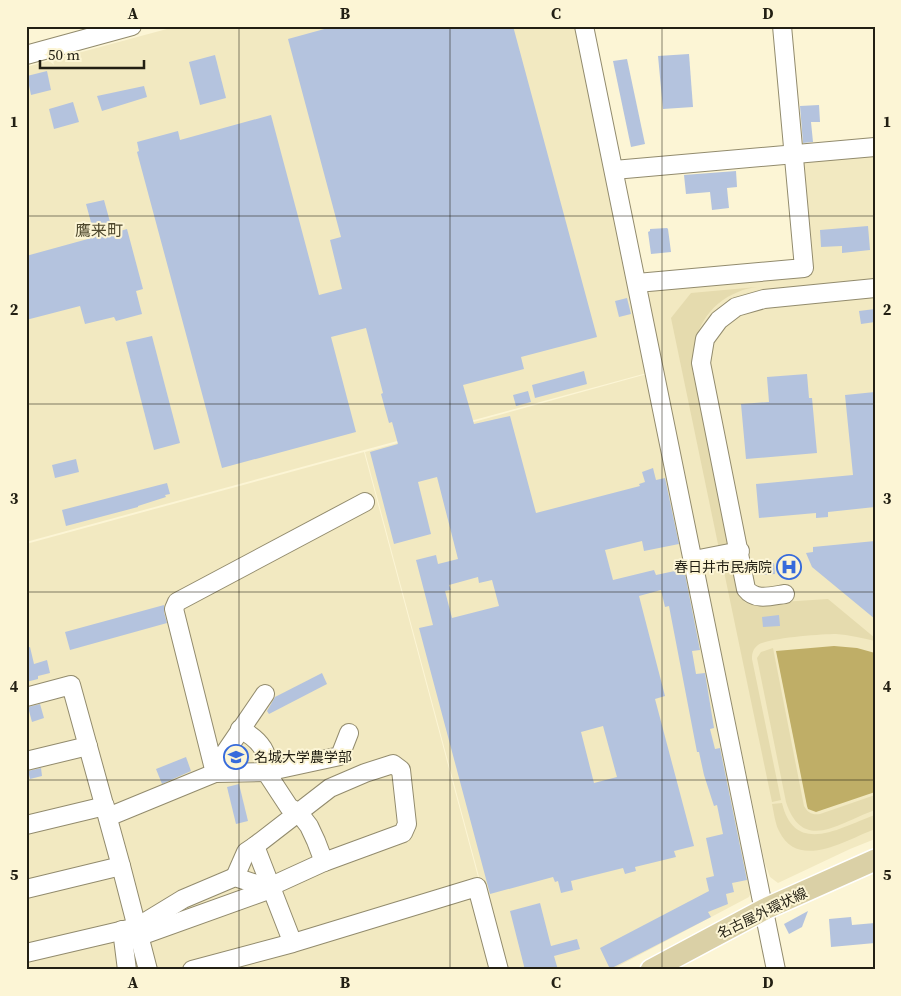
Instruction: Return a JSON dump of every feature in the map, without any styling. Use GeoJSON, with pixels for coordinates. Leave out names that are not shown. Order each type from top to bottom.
{"type":"FeatureCollection","features":[{"type":"Feature","properties":{"kind":"main road","name":"名古屋外環状線"},"geometry":{"type":"LineString","coordinates":[[651,970],[765,909],[875,860]]}},
{"type":"Feature","properties":{"kind":"street"},"geometry":{"type":"LineString","coordinates":[[26,55],[132,26]]}},
{"type":"Feature","properties":{"kind":"street"},"geometry":{"type":"LineString","coordinates":[[584,26],[776,970]]}},
{"type":"Feature","properties":{"kind":"street"},"geometry":{"type":"LineString","coordinates":[[637,283],[804,268],[782,26]]}},
{"type":"Feature","properties":{"kind":"street"},"geometry":{"type":"LineString","coordinates":[[614,170],[875,148]]}},
{"type":"Feature","properties":{"kind":"street"},"geometry":{"type":"LineString","coordinates":[[785,594],[757,597],[750,594],[746,589],[740,551],[701,363],[704,339],[719,320],[736,307],[782,297],[875,288]]}},
{"type":"Feature","properties":{"kind":"street"},"geometry":{"type":"LineString","coordinates":[[215,773],[174,609],[177,602],[365,502]]}},
{"type":"Feature","properties":{"kind":"street"},"geometry":{"type":"LineString","coordinates":[[694,560],[740,551]]}},
{"type":"Feature","properties":{"kind":"street"},"geometry":{"type":"LineString","coordinates":[[26,697],[70,685],[122,866],[133,931],[148,970]]}},
{"type":"Feature","properties":{"kind":"street"},"geometry":{"type":"LineString","coordinates":[[215,773],[220,760],[265,694]]}},
{"type":"Feature","properties":{"kind":"street"},"geometry":{"type":"LineString","coordinates":[[240,729],[250,735],[266,752],[269,761],[266,772],[289,807],[299,813],[309,826],[324,862]]}},
{"type":"Feature","properties":{"kind":"street"},"geometry":{"type":"LineString","coordinates":[[26,826],[106,812],[215,773],[266,772],[340,756],[349,733]]}},
{"type":"Feature","properties":{"kind":"street"},"geometry":{"type":"LineString","coordinates":[[26,761],[88,746]]}},
{"type":"Feature","properties":{"kind":"street"},"geometry":{"type":"LineString","coordinates":[[26,953],[133,931],[271,889],[278,883],[324,862],[403,833],[407,824],[401,770],[393,764],[365,772],[330,788],[246,852],[236,877]]}},
{"type":"Feature","properties":{"kind":"street"},"geometry":{"type":"LineString","coordinates":[[255,846],[290,936]]}},
{"type":"Feature","properties":{"kind":"street"},"geometry":{"type":"LineString","coordinates":[[26,889],[122,866]]}},
{"type":"Feature","properties":{"kind":"street"},"geometry":{"type":"LineString","coordinates":[[127,970],[133,931],[184,899],[236,877],[271,889]]}},
{"type":"Feature","properties":{"kind":"street"},"geometry":{"type":"LineString","coordinates":[[192,970],[293,943],[477,887],[499,970]]}},
{"type":"Feature","properties":{"kind":"shaded area"},"geometry":{"type":"Polygon","coordinates":[[[178,26],[576,26],[647,373],[26,542],[26,67],[178,26]]]}},
{"type":"Feature","properties":{"kind":"shaded area","name":"春日井市民病院"},"geometry":{"type":"Polygon","coordinates":[[[875,152],[875,839],[778,883],[770,877],[765,864],[647,295],[656,286],[809,271],[800,165],[804,159],[875,152]]]}},
{"type":"Feature","properties":{"kind":"shaded area"},"geometry":{"type":"Polygon","coordinates":[[[757,287],[740,291],[716,305],[702,325],[694,348],[693,373],[729,543],[725,548],[719,549],[671,318],[691,293],[757,287]]]}},
{"type":"Feature","properties":{"kind":"shaded area"},"geometry":{"type":"Polygon","coordinates":[[[647,374],[753,887],[749,897],[611,970],[504,970],[365,452],[647,374]]]}},
{"type":"Feature","properties":{"kind":"shaded area","name":"名城大学農学部"},"geometry":{"type":"Polygon","coordinates":[[[364,452],[503,970],[26,970],[26,544],[364,452]]]}},
{"type":"Feature","properties":{"kind":"shaded area"},"geometry":{"type":"Polygon","coordinates":[[[730,560],[733,563],[741,598],[746,603],[828,599],[875,638],[875,641],[836,634],[783,638],[758,645],[754,650],[752,659],[781,800],[772,802],[722,562],[730,560]]]}},
{"type":"Feature","properties":{"kind":"shaded area"},"geometry":{"type":"Polygon","coordinates":[[[834,646],[857,648],[875,653],[875,792],[816,812],[808,809],[807,806],[776,651],[834,646]]]}},
{"type":"Feature","properties":{"kind":"shaded area"},"geometry":{"type":"Polygon","coordinates":[[[773,648],[804,806],[810,813],[820,814],[875,795],[875,810],[824,830],[812,831],[802,827],[793,818],[786,802],[757,658],[761,652],[773,648]]]}},
{"type":"Feature","properties":{"kind":"shaded area"},"geometry":{"type":"Polygon","coordinates":[[[782,803],[788,820],[797,829],[808,834],[834,831],[875,815],[875,829],[823,849],[810,851],[798,849],[787,843],[776,825],[772,804],[782,803]]]}},
{"type":"Feature","properties":{"kind":"building"},"geometry":{"type":"Polygon","coordinates":[[[327,26],[513,26],[597,337],[521,357],[524,369],[463,385],[474,424],[510,416],[536,513],[640,486],[639,484],[645,482],[642,472],[653,468],[656,480],[665,478],[679,544],[644,551],[642,541],[605,550],[613,580],[654,570],[656,575],[684,569],[700,650],[692,651],[696,674],[705,673],[714,728],[710,729],[715,749],[720,748],[747,880],[732,883],[734,892],[726,894],[728,904],[708,912],[711,917],[610,969],[600,948],[709,891],[706,878],[714,876],[706,838],[723,834],[717,805],[714,806],[699,752],[697,752],[669,606],[665,607],[661,590],[639,596],[665,696],[655,699],[694,846],[674,851],[676,857],[635,867],[636,871],[625,874],[623,868],[571,881],[573,890],[561,893],[558,881],[555,882],[553,877],[490,894],[419,628],[433,625],[416,560],[436,555],[438,564],[458,559],[437,477],[418,482],[431,534],[394,544],[370,452],[398,444],[392,422],[389,423],[381,394],[383,393],[366,328],[331,337],[356,432],[222,468],[137,152],[139,151],[137,142],[178,131],[180,140],[271,115],[319,295],[342,289],[330,240],[341,237],[288,39],[328,28],[327,26]],[[478,577],[449,585],[451,590],[445,591],[452,618],[499,606],[492,580],[479,583],[478,577]],[[603,726],[581,732],[594,783],[617,777],[603,726]]]}},
{"type":"Feature","properties":{"kind":"building"},"geometry":{"type":"Polygon","coordinates":[[[689,54],[693,107],[663,109],[658,56],[689,54]]]}},
{"type":"Feature","properties":{"kind":"building"},"geometry":{"type":"Polygon","coordinates":[[[215,55],[226,98],[200,105],[189,62],[215,55]]]}},
{"type":"Feature","properties":{"kind":"building"},"geometry":{"type":"Polygon","coordinates":[[[627,59],[645,144],[631,147],[613,61],[627,59]]]}},
{"type":"Feature","properties":{"kind":"building"},"geometry":{"type":"Polygon","coordinates":[[[47,71],[51,90],[31,95],[27,76],[47,71]]]}},
{"type":"Feature","properties":{"kind":"building"},"geometry":{"type":"Polygon","coordinates":[[[144,86],[147,97],[102,111],[97,96],[144,86]]]}},
{"type":"Feature","properties":{"kind":"building"},"geometry":{"type":"Polygon","coordinates":[[[73,102],[79,122],[54,129],[49,109],[73,102]]]}},
{"type":"Feature","properties":{"kind":"building"},"geometry":{"type":"Polygon","coordinates":[[[819,105],[820,122],[811,122],[813,142],[803,143],[800,106],[819,105]]]}},
{"type":"Feature","properties":{"kind":"building"},"geometry":{"type":"Polygon","coordinates":[[[736,171],[737,187],[727,188],[729,208],[712,210],[710,192],[686,194],[684,175],[736,171]]]}},
{"type":"Feature","properties":{"kind":"building"},"geometry":{"type":"Polygon","coordinates":[[[104,200],[113,233],[127,229],[143,289],[136,291],[142,314],[116,321],[114,317],[85,324],[80,306],[26,320],[26,256],[95,237],[86,204],[104,200]]]}},
{"type":"Feature","properties":{"kind":"building"},"geometry":{"type":"Polygon","coordinates":[[[868,226],[870,250],[842,253],[842,246],[821,247],[820,230],[868,226]]]}},
{"type":"Feature","properties":{"kind":"building"},"geometry":{"type":"Polygon","coordinates":[[[667,228],[671,252],[651,254],[648,232],[650,229],[667,228]]]}},
{"type":"Feature","properties":{"kind":"building"},"geometry":{"type":"Polygon","coordinates":[[[627,298],[631,314],[619,317],[615,301],[627,298]]]}},
{"type":"Feature","properties":{"kind":"building"},"geometry":{"type":"Polygon","coordinates":[[[875,309],[875,322],[861,324],[859,311],[875,309]]]}},
{"type":"Feature","properties":{"kind":"building"},"geometry":{"type":"Polygon","coordinates":[[[152,336],[180,443],[154,450],[126,342],[152,336]]]}},
{"type":"Feature","properties":{"kind":"building"},"geometry":{"type":"Polygon","coordinates":[[[584,371],[587,384],[535,398],[532,385],[584,371]]]}},
{"type":"Feature","properties":{"kind":"building"},"geometry":{"type":"Polygon","coordinates":[[[807,374],[809,398],[812,398],[817,453],[746,459],[741,404],[769,402],[767,377],[807,374]]]}},
{"type":"Feature","properties":{"kind":"building"},"geometry":{"type":"Polygon","coordinates":[[[528,391],[531,402],[516,406],[513,395],[528,391]]]}},
{"type":"Feature","properties":{"kind":"building"},"geometry":{"type":"Polygon","coordinates":[[[875,392],[875,507],[828,512],[828,517],[816,518],[816,513],[759,518],[756,484],[853,475],[845,395],[875,392]]]}},
{"type":"Feature","properties":{"kind":"building"},"geometry":{"type":"Polygon","coordinates":[[[76,459],[79,472],[55,478],[52,465],[76,459]]]}},
{"type":"Feature","properties":{"kind":"building"},"geometry":{"type":"Polygon","coordinates":[[[167,483],[170,494],[165,495],[166,497],[138,507],[66,526],[62,510],[167,483]]]}},
{"type":"Feature","properties":{"kind":"building"},"geometry":{"type":"Polygon","coordinates":[[[875,541],[875,619],[812,567],[806,553],[813,552],[813,547],[875,541]]]}},
{"type":"Feature","properties":{"kind":"building"},"geometry":{"type":"Polygon","coordinates":[[[774,563],[775,574],[759,575],[758,565],[774,563]]]}},
{"type":"Feature","properties":{"kind":"building"},"geometry":{"type":"Polygon","coordinates":[[[164,605],[167,623],[70,650],[65,632],[164,605]]]}},
{"type":"Feature","properties":{"kind":"building"},"geometry":{"type":"Polygon","coordinates":[[[779,615],[780,626],[763,627],[762,617],[779,615]]]}},
{"type":"Feature","properties":{"kind":"building"},"geometry":{"type":"Polygon","coordinates":[[[30,647],[34,664],[47,660],[50,673],[26,682],[26,648],[30,647]]]}},
{"type":"Feature","properties":{"kind":"building"},"geometry":{"type":"Polygon","coordinates":[[[322,673],[327,684],[269,714],[267,711],[275,697],[322,673]]]}},
{"type":"Feature","properties":{"kind":"building"},"geometry":{"type":"Polygon","coordinates":[[[40,704],[44,718],[32,722],[28,707],[40,704]]]}},
{"type":"Feature","properties":{"kind":"building"},"geometry":{"type":"Polygon","coordinates":[[[186,757],[191,771],[162,784],[156,769],[186,757]]]}},
{"type":"Feature","properties":{"kind":"building"},"geometry":{"type":"Polygon","coordinates":[[[41,768],[42,776],[30,779],[28,771],[41,768]]]}},
{"type":"Feature","properties":{"kind":"building"},"geometry":{"type":"Polygon","coordinates":[[[239,784],[248,821],[236,824],[227,787],[239,784]]]}},
{"type":"Feature","properties":{"kind":"building"},"geometry":{"type":"Polygon","coordinates":[[[540,903],[551,946],[577,939],[580,949],[554,956],[558,970],[525,970],[510,911],[540,903]]]}},
{"type":"Feature","properties":{"kind":"building"},"geometry":{"type":"Polygon","coordinates":[[[808,911],[802,927],[789,934],[784,924],[808,911]]]}},
{"type":"Feature","properties":{"kind":"building"},"geometry":{"type":"Polygon","coordinates":[[[851,917],[852,925],[875,923],[875,943],[831,947],[829,919],[851,917]]]}},
{"type":"Feature","properties":{"kind":"place","name":"春日井市民病院"},"geometry":{"type":"Point","coordinates":[789,567]}},
{"type":"Feature","properties":{"kind":"place","name":"名城大学農学部"},"geometry":{"type":"Point","coordinates":[236,757]}},
{"type":"Feature","properties":{"kind":"district","name":"鷹来町"},"geometry":{"type":"Point","coordinates":[99,230]}}]}
